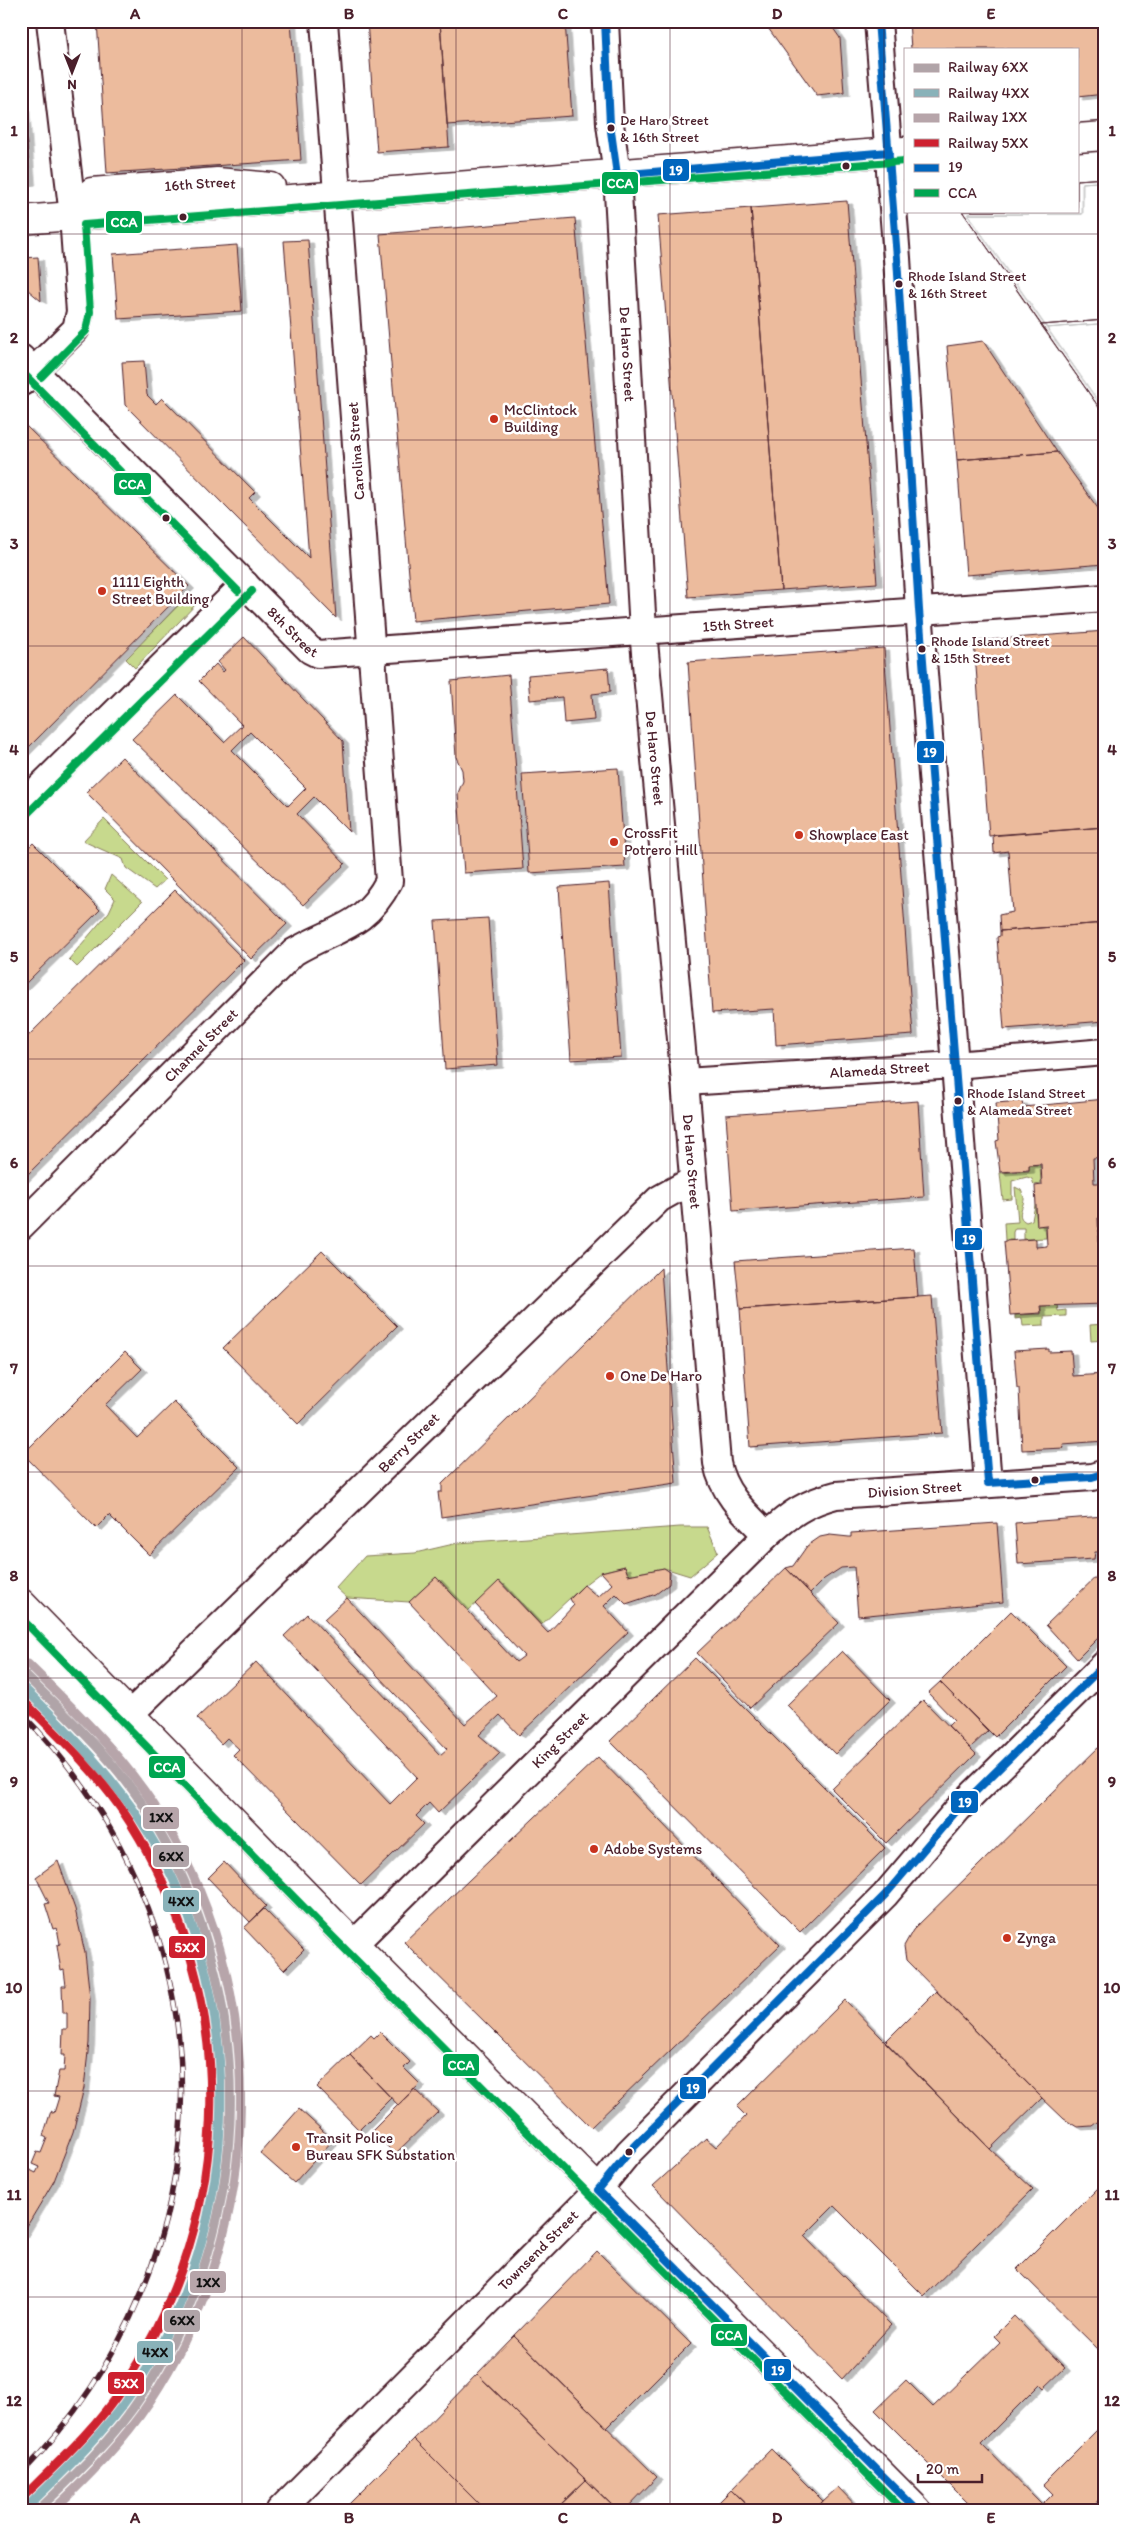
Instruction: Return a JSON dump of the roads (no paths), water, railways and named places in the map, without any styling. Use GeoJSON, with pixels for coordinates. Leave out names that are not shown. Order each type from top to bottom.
{"type":"FeatureCollection","features":[{"type":"Feature","properties":{"kind":"main road"},"geometry":{"type":"LineString","coordinates":[[1078,119],[1105,120]]}},
{"type":"Feature","properties":{"kind":"main road"},"geometry":{"type":"LineString","coordinates":[[1078,138],[1105,136]]}},
{"type":"Feature","properties":{"kind":"main road","name":"16th Street"},"geometry":{"type":"LineString","coordinates":[[21,220],[337,194],[617,175],[900,148]]}},
{"type":"Feature","properties":{"kind":"main road"},"geometry":{"type":"LineString","coordinates":[[21,1604],[354,1944],[917,2510]]}},
{"type":"Feature","properties":{"kind":"street"},"geometry":{"type":"LineString","coordinates":[[26,370],[76,329],[80,312],[73,216],[50,21]]}},
{"type":"Feature","properties":{"kind":"street","name":"Carolina Street"},"geometry":{"type":"LineString","coordinates":[[324,21],[389,881]]}},
{"type":"Feature","properties":{"kind":"street","name":"De Haro Street"},"geometry":{"type":"LineString","coordinates":[[605,21],[610,124],[617,175],[643,631],[720,1478],[738,1506],[767,1536]]}},
{"type":"Feature","properties":{"kind":"street"},"geometry":{"type":"LineString","coordinates":[[878,21],[900,148],[919,610],[988,1483]]}},
{"type":"Feature","properties":{"kind":"street","name":"8th Street"},"geometry":{"type":"LineString","coordinates":[[26,370],[310,650],[318,654],[371,651]]}},
{"type":"Feature","properties":{"kind":"street"},"geometry":{"type":"LineString","coordinates":[[21,806],[245,584]]}},
{"type":"Feature","properties":{"kind":"street","name":"15th Street"},"geometry":{"type":"LineString","coordinates":[[371,651],[1105,598]]}},
{"type":"Feature","properties":{"kind":"street","name":"Channel Street"},"geometry":{"type":"LineString","coordinates":[[21,1226],[294,952],[317,939],[359,920],[379,901],[389,881]]}},
{"type":"Feature","properties":{"kind":"street","name":"Alameda Street"},"geometry":{"type":"LineString","coordinates":[[685,1082],[955,1065],[1105,1052]]}},
{"type":"Feature","properties":{"kind":"street","name":"Berry Street"},"geometry":{"type":"LineString","coordinates":[[130,1714],[659,1199],[693,1180]]}},
{"type":"Feature","properties":{"kind":"street","name":"Division Street"},"geometry":{"type":"LineString","coordinates":[[767,1536],[797,1510],[813,1501],[836,1495],[988,1483],[1100,1478]]}},
{"type":"Feature","properties":{"kind":"street","name":"King Street"},"geometry":{"type":"LineString","coordinates":[[354,1944],[767,1536]]}},
{"type":"Feature","properties":{"kind":"street","name":"Townsend Street"},"geometry":{"type":"LineString","coordinates":[[280,2510],[598,2190],[629,2152],[885,1895],[958,1809],[1105,1664]]}},
{"type":"Feature","properties":{"kind":"railway"},"geometry":{"type":"LineString","coordinates":[[21,1713],[91,1799],[142,1892],[172,1991],[182,2093],[171,2194],[141,2294],[91,2388],[21,2474]]}},
{"type":"Feature","properties":{"kind":"rail line","name":"1XX"},"geometry":{"type":"LineString","coordinates":[[28,1664],[95,1731],[126,1767],[154,1805],[193,1875],[220,1949],[236,2025],[240,2103],[234,2181],[217,2258],[189,2332],[140,2416],[105,2458],[53,2510]]}},
{"type":"Feature","properties":{"kind":"rail line","name":"6XX"},"geometry":{"type":"LineString","coordinates":[[21,1671],[104,1755],[134,1792],[147,1811],[184,1881],[210,1953],[226,2028],[230,2104],[224,2180],[208,2254],[180,2326],[142,2395],[131,2411],[80,2470],[38,2510]]}},
{"type":"Feature","properties":{"kind":"rail line","name":"4XX"},"geometry":{"type":"LineString","coordinates":[[21,1685],[82,1747],[111,1780],[137,1815],[174,1882],[201,1953],[216,2028],[221,2104],[215,2180],[198,2254],[170,2326],[132,2392],[121,2407],[84,2450],[31,2503]]}},
{"type":"Feature","properties":{"kind":"rail line","name":"5XX"},"geometry":{"type":"LineString","coordinates":[[21,1699],[79,1757],[119,1805],[166,1890],[191,1960],[206,2031],[211,2104],[205,2176],[188,2248],[162,2317],[125,2384],[103,2414],[78,2443],[24,2496]]}},
{"type":"Feature","properties":{"kind":"place","name":"De Haro Street & 16th Street"},"geometry":{"type":"Point","coordinates":[611,128]}},
{"type":"Feature","properties":{"kind":"place","name":"Rhode Island Street & 16th Street"},"geometry":{"type":"Point","coordinates":[899,284]}},
{"type":"Feature","properties":{"kind":"place","name":"McClintock Building"},"geometry":{"type":"Point","coordinates":[494,419]}},
{"type":"Feature","properties":{"kind":"place","name":"1111 Eighth Street Building"},"geometry":{"type":"Point","coordinates":[102,591]}},
{"type":"Feature","properties":{"kind":"place","name":"Rhode Island Street & 15th Street"},"geometry":{"type":"Point","coordinates":[922,649]}},
{"type":"Feature","properties":{"kind":"place","name":"Showplace East"},"geometry":{"type":"Point","coordinates":[799,835]}},
{"type":"Feature","properties":{"kind":"place","name":"CrossFit Potrero Hill"},"geometry":{"type":"Point","coordinates":[614,842]}},
{"type":"Feature","properties":{"kind":"place","name":"Rhode Island Street & Alameda Street"},"geometry":{"type":"Point","coordinates":[958,1101]}},
{"type":"Feature","properties":{"kind":"place","name":"One De Haro"},"geometry":{"type":"Point","coordinates":[610,1376]}},
{"type":"Feature","properties":{"kind":"place","name":"Adobe Systems"},"geometry":{"type":"Point","coordinates":[594,1849]}},
{"type":"Feature","properties":{"kind":"place","name":"Zynga"},"geometry":{"type":"Point","coordinates":[1007,1938]}},
{"type":"Feature","properties":{"kind":"place","name":"Transit Police Bureau SFK Substation"},"geometry":{"type":"Point","coordinates":[296,2147]}}]}
